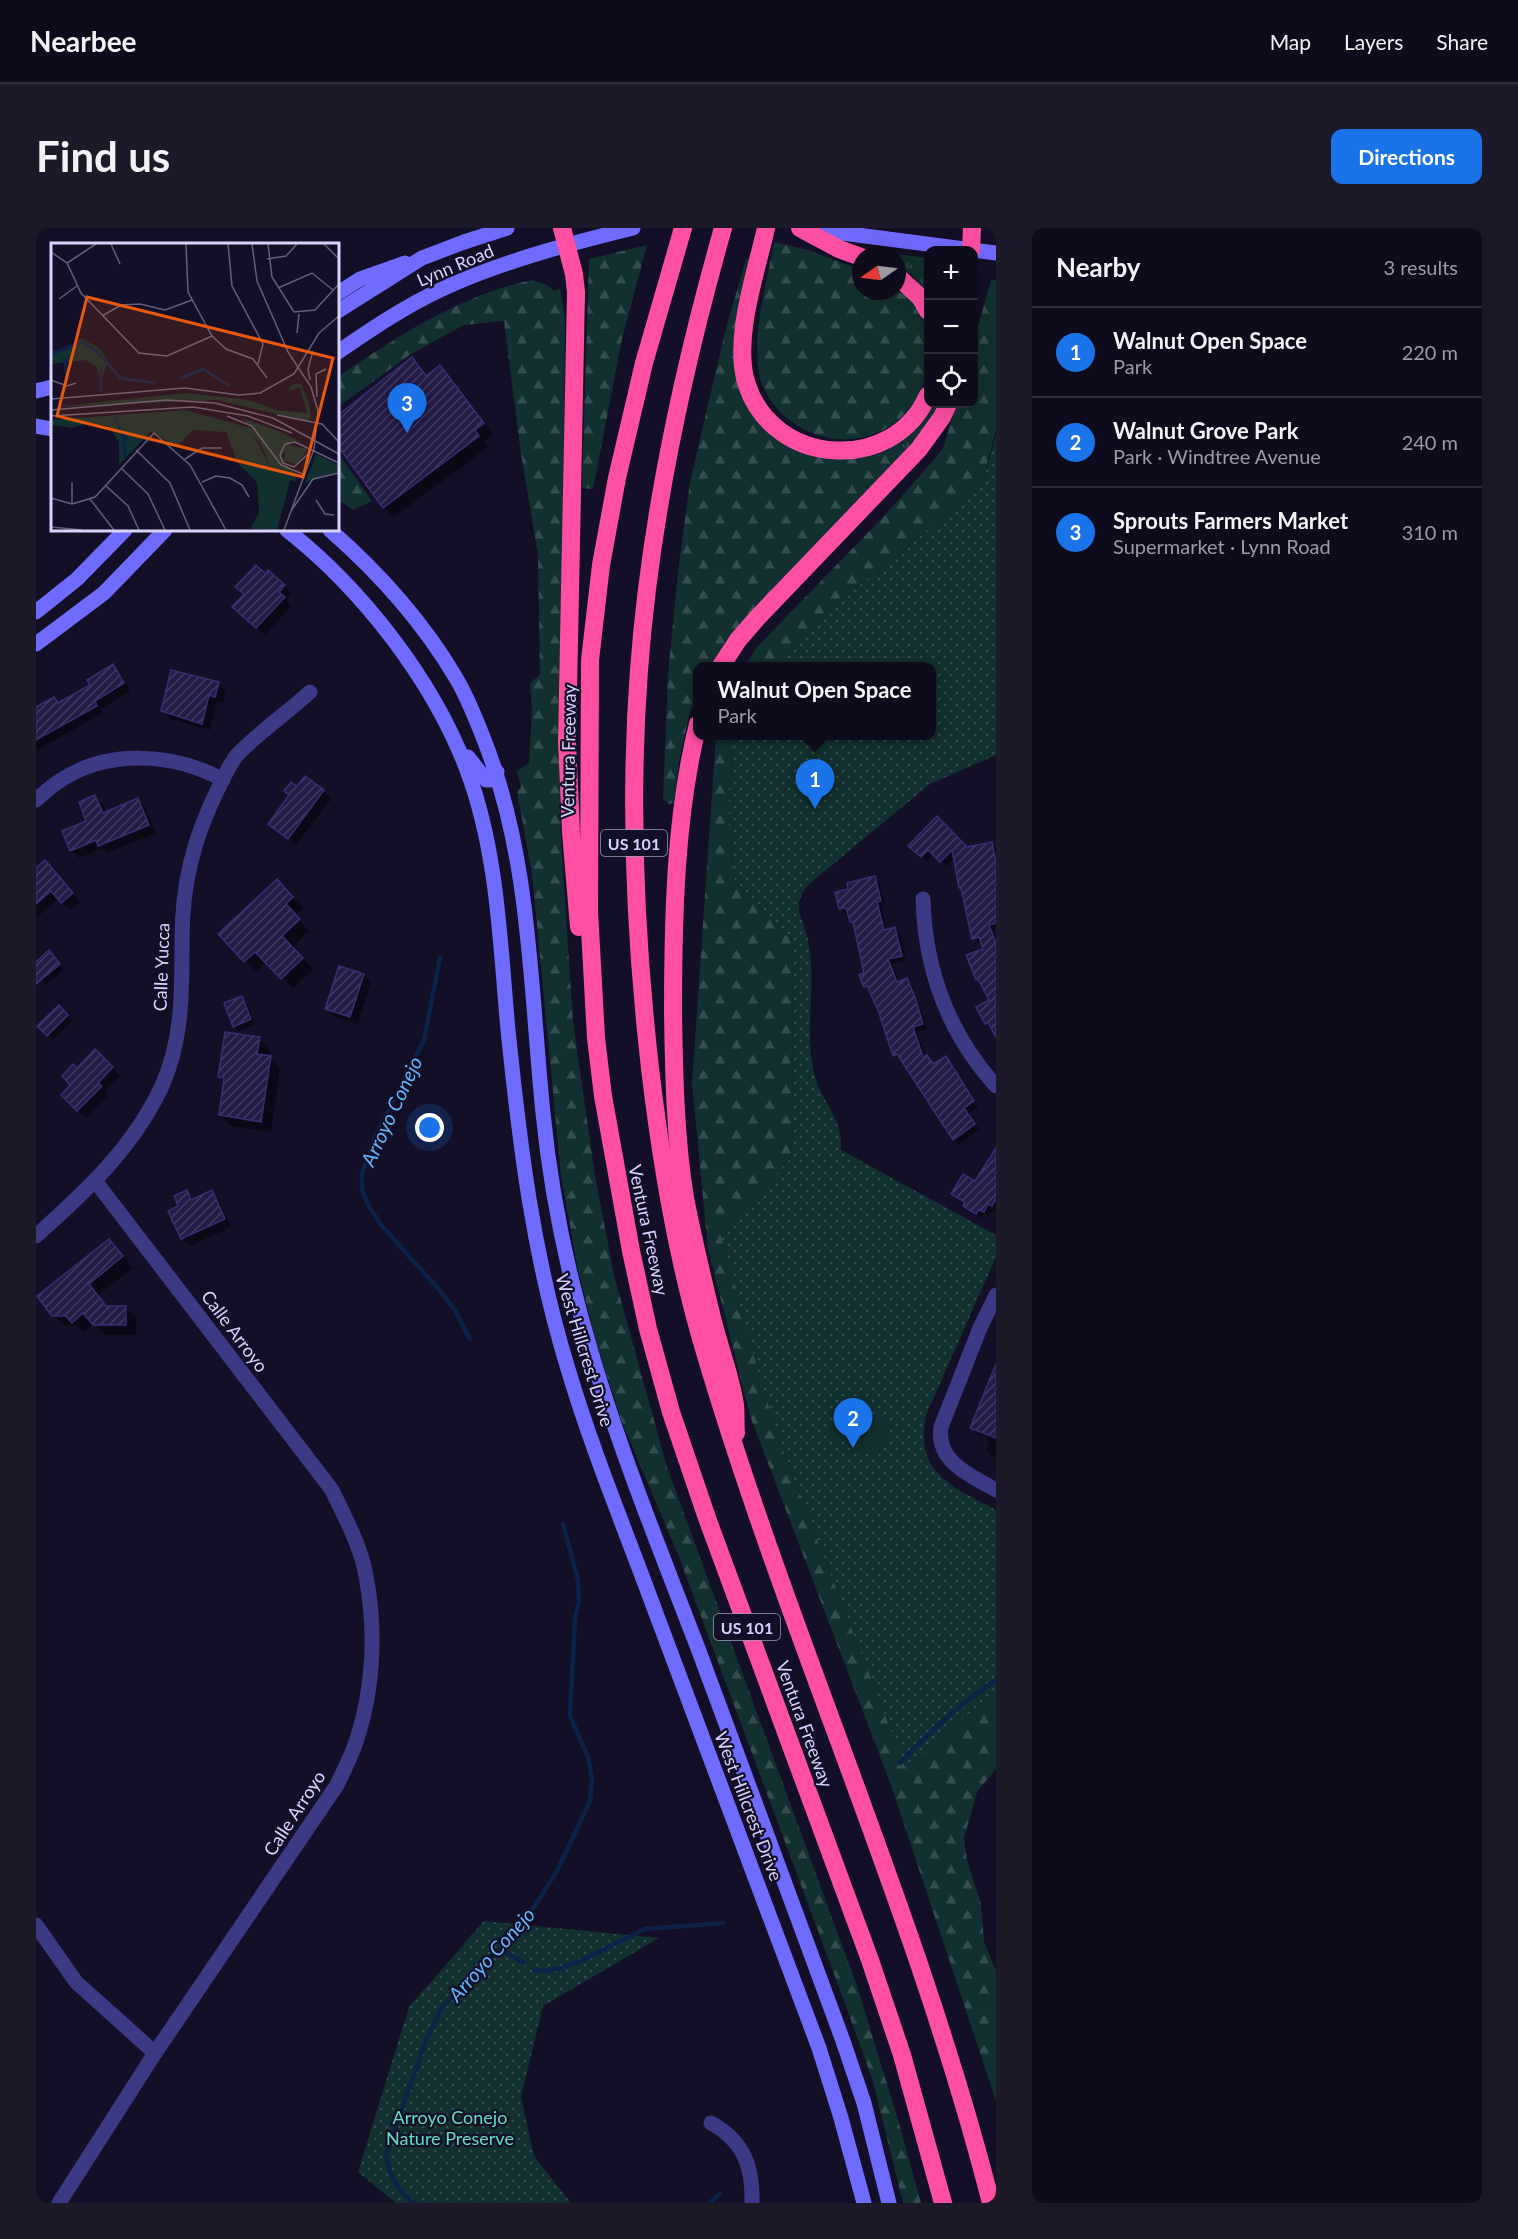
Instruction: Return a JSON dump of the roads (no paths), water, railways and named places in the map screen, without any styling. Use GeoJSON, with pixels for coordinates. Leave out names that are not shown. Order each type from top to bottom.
{"type":"FeatureCollection","features":[{"type":"Feature","properties":{"kind":"highway","name":"Ventura Freeway"},"geometry":{"type":"LineString","coordinates":[[683,228],[644,363],[617,478],[601,566],[590,660],[589,911],[596,1038],[613,1160],[631,1251],[648,1329],[671,1412],[707,1518],[870,1960],[905,2066],[943,2203]]}},
{"type":"Feature","properties":{"kind":"highway","name":"Ventura Freeway"},"geometry":{"type":"LineString","coordinates":[[723,228],[693,336],[665,472],[639,669],[633,819],[642,997],[655,1107],[667,1183],[702,1343],[736,1455],[920,1965],[971,2123],[992,2203]]}},
{"type":"Feature","properties":{"kind":"highway"},"geometry":{"type":"LineString","coordinates":[[766,228],[744,328],[741,356],[747,385],[757,406],[776,429],[796,442],[821,449],[845,452],[868,447],[892,437],[912,422],[924,402]]}},
{"type":"Feature","properties":{"kind":"highway"},"geometry":{"type":"LineString","coordinates":[[800,228],[852,254]]}},
{"type":"Feature","properties":{"kind":"highway"},"geometry":{"type":"LineString","coordinates":[[971,246],[972,228]]}},
{"type":"Feature","properties":{"kind":"highway"},"geometry":{"type":"LineString","coordinates":[[565,237],[576,292],[568,651],[569,775],[578,922],[596,1038]]}},
{"type":"Feature","properties":{"kind":"highway"},"geometry":{"type":"LineString","coordinates":[[906,284],[924,304]]}},
{"type":"Feature","properties":{"kind":"highway"},"geometry":{"type":"LineString","coordinates":[[724,662],[738,640],[757,618],[919,449],[946,408]]}},
{"type":"Feature","properties":{"kind":"highway"},"geometry":{"type":"LineString","coordinates":[[694,740],[685,792],[676,888],[673,965],[677,1129],[685,1197],[708,1302],[735,1405],[736,1455]]}},
{"type":"Feature","properties":{"kind":"main road","name":"Lynn Road"},"geometry":{"type":"LineString","coordinates":[[339,310],[422,258],[507,228]]}},
{"type":"Feature","properties":{"kind":"main road","name":"Lynn Road"},"geometry":{"type":"LineString","coordinates":[[339,351],[391,317],[439,291],[565,237],[633,228]]}},
{"type":"Feature","properties":{"kind":"main road"},"geometry":{"type":"LineString","coordinates":[[800,228],[940,246]]}},
{"type":"Feature","properties":{"kind":"main road"},"geometry":{"type":"LineString","coordinates":[[978,251],[996,253]]}},
{"type":"Feature","properties":{"kind":"main road"},"geometry":{"type":"LineString","coordinates":[[339,292],[360,279],[386,268],[422,258]]}},
{"type":"Feature","properties":{"kind":"main road"},"geometry":{"type":"LineString","coordinates":[[36,391],[51,387]]}},
{"type":"Feature","properties":{"kind":"main road"},"geometry":{"type":"LineString","coordinates":[[36,397],[51,400]]}},
{"type":"Feature","properties":{"kind":"main road"},"geometry":{"type":"LineString","coordinates":[[36,426],[51,429]]}},
{"type":"Feature","properties":{"kind":"main road"},"geometry":{"type":"LineString","coordinates":[[36,612],[77,579],[124,531]]}},
{"type":"Feature","properties":{"kind":"main road"},"geometry":{"type":"LineString","coordinates":[[36,644],[104,593],[164,531]]}},
{"type":"Feature","properties":{"kind":"main road","name":"West Hillcrest Drive"},"geometry":{"type":"LineString","coordinates":[[288,531],[341,577],[389,634],[422,684],[451,735],[468,772],[491,866],[519,1138],[545,1290],[585,1422],[819,2048],[864,2203]]}},
{"type":"Feature","properties":{"kind":"main road","name":"West Hillcrest Drive"},"geometry":{"type":"LineString","coordinates":[[331,531],[385,582],[450,668],[472,710],[497,772],[515,842],[520,873],[543,1119],[563,1244],[579,1309],[629,1467],[843,2040],[864,2103],[889,2203]]}},
{"type":"Feature","properties":{"kind":"main road"},"geometry":{"type":"LineString","coordinates":[[451,735],[486,780],[490,780],[497,772]]}},
{"type":"Feature","properties":{"kind":"street"},"geometry":{"type":"LineString","coordinates":[[339,284],[360,279]]}},
{"type":"Feature","properties":{"kind":"street","name":"Calle Yucca"},"geometry":{"type":"LineString","coordinates":[[36,1236],[96,1182],[144,1119],[162,1086],[172,1056],[182,1004],[182,918],[186,877],[198,833],[237,756],[310,692]]}},
{"type":"Feature","properties":{"kind":"street"},"geometry":{"type":"LineString","coordinates":[[36,800],[59,781],[82,770],[106,762],[133,758],[159,758],[185,763],[223,780]]}},
{"type":"Feature","properties":{"kind":"street"},"geometry":{"type":"LineString","coordinates":[[923,899],[925,943],[938,988],[964,1044],[996,1086]]}},
{"type":"Feature","properties":{"kind":"street","name":"Calle Arroyo"},"geometry":{"type":"LineString","coordinates":[[59,2203],[155,2053],[337,1785],[357,1739],[366,1701],[373,1654],[366,1574],[354,1537],[332,1490],[96,1182]]}},
{"type":"Feature","properties":{"kind":"street"},"geometry":{"type":"LineString","coordinates":[[996,1294],[941,1427],[941,1447],[948,1458],[958,1467],[996,1490]]}},
{"type":"Feature","properties":{"kind":"street"},"geometry":{"type":"LineString","coordinates":[[36,1925],[76,1982],[155,2053]]}},
{"type":"Feature","properties":{"kind":"street"},"geometry":{"type":"LineString","coordinates":[[711,2123],[732,2137],[746,2160],[753,2186],[752,2203]]}},
{"type":"Feature","properties":{"kind":"waterway","name":"Arroyo Conejo"},"geometry":{"type":"LineString","coordinates":[[440,957],[424,1040],[375,1137],[362,1174],[362,1189],[368,1205],[382,1226],[442,1293],[456,1312],[470,1339]]}},
{"type":"Feature","properties":{"kind":"waterway","name":"Arroyo Conejo"},"geometry":{"type":"LineString","coordinates":[[413,2203],[402,2193],[395,2182],[386,2154],[426,2040],[442,2008],[474,1972],[501,1949],[537,1903],[558,1869],[590,1801],[592,1779],[588,1757],[570,1716],[575,1618],[579,1601],[578,1580],[563,1524]]}},
{"type":"Feature","properties":{"kind":"waterway"},"geometry":{"type":"LineString","coordinates":[[900,1763],[946,1718],[996,1680]]}},
{"type":"Feature","properties":{"kind":"waterway"},"geometry":{"type":"LineString","coordinates":[[534,1970],[545,1971],[561,1968],[585,1959],[645,1929],[723,1923]]}},
{"type":"Feature","properties":{"kind":"waterway"},"geometry":{"type":"LineString","coordinates":[[501,1949],[524,1963]]}},
{"type":"Feature","properties":{"kind":"waterway"},"geometry":{"type":"LineString","coordinates":[[709,2203],[720,2194]]}},
{"type":"Feature","properties":{"kind":"place","name":"Sprouts Farmers Market"},"geometry":{"type":"Point","coordinates":[407,433]}},
{"type":"Feature","properties":{"kind":"place","name":"Walnut Open Space"},"geometry":{"type":"Point","coordinates":[815,809]}},
{"type":"Feature","properties":{"kind":"place","name":"Walnut Grove Park"},"geometry":{"type":"Point","coordinates":[853,1448]}},
{"type":"Feature","properties":{"kind":"park label","name":"Arroyo Conejo Nature Preserve"},"geometry":{"type":"Point","coordinates":[450,2127]}}]}
